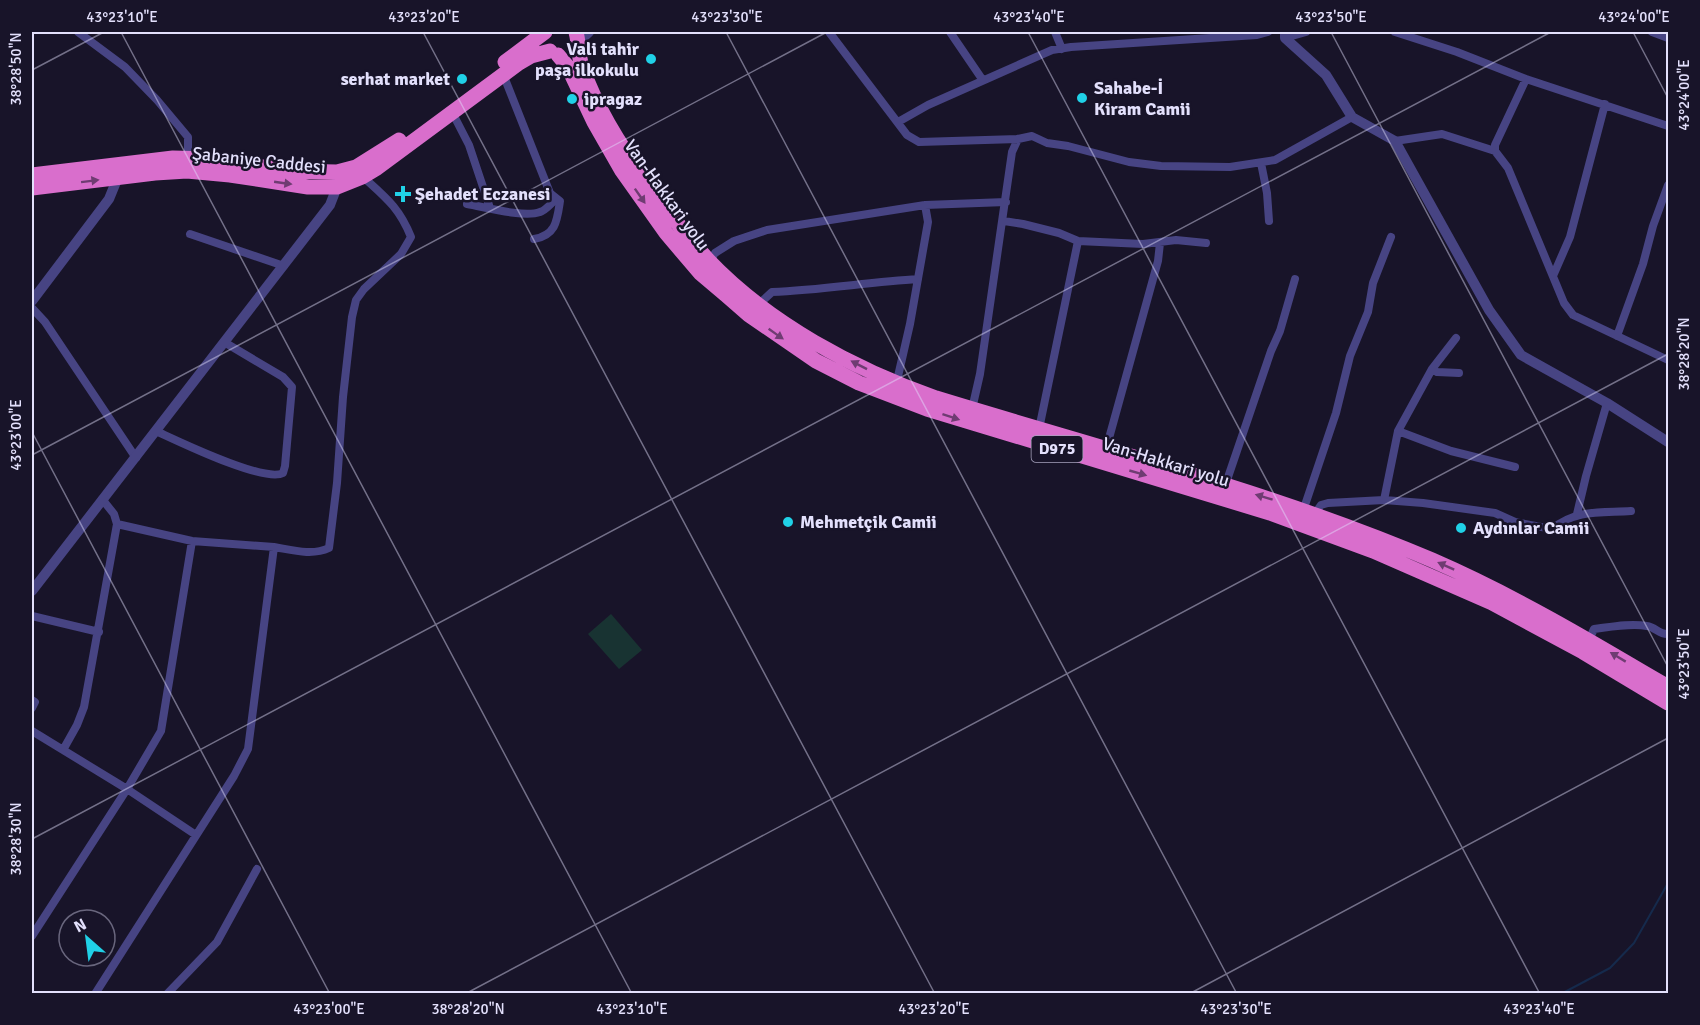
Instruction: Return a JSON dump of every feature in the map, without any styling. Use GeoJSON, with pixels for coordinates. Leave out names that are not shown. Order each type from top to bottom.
{"type":"FeatureCollection","features":[{"type":"Feature","properties":{"kind":"highway"},"geometry":{"type":"LineString","coordinates":[[359,172],[545,32]]}},
{"type":"Feature","properties":{"kind":"highway","name":"Van-Hakkari yolu"},"geometry":{"type":"LineString","coordinates":[[545,32],[544,42],[568,67],[594,122],[627,167],[666,233],[700,273],[749,315],[816,361],[895,391],[966,422],[1222,491],[1457,586],[1538,626],[1668,703]]}},
{"type":"Feature","properties":{"kind":"highway","name":"Şabaniye Caddesi"},"geometry":{"type":"LineString","coordinates":[[32,188],[169,171],[212,172],[308,187],[337,180],[385,163],[503,74],[531,56],[569,52],[576,38]]}},
{"type":"Feature","properties":{"kind":"highway","name":"D975"},"geometry":{"type":"LineString","coordinates":[[576,38],[582,68],[627,167],[710,261],[759,304],[895,391],[972,409],[1106,449],[1222,491],[1308,513],[1461,573],[1588,640],[1668,687]]}},
{"type":"Feature","properties":{"kind":"highway"},"geometry":{"type":"LineString","coordinates":[[32,175],[162,159],[212,159],[337,180]]}},
{"type":"Feature","properties":{"kind":"highway"},"geometry":{"type":"LineString","coordinates":[[816,361],[823,346]]}},
{"type":"Feature","properties":{"kind":"street"},"geometry":{"type":"LineString","coordinates":[[78,32],[125,67],[157,99],[188,137],[188,159]]}},
{"type":"Feature","properties":{"kind":"street"},"geometry":{"type":"LineString","coordinates":[[576,38],[589,32]]}},
{"type":"Feature","properties":{"kind":"street"},"geometry":{"type":"LineString","coordinates":[[829,32],[907,135],[919,142],[1018,139],[1032,136],[1047,143],[1068,146],[1129,162],[1161,166],[1230,167],[1275,160],[1352,117]]}},
{"type":"Feature","properties":{"kind":"street"},"geometry":{"type":"LineString","coordinates":[[950,32],[982,79]]}},
{"type":"Feature","properties":{"kind":"street"},"geometry":{"type":"LineString","coordinates":[[1055,32],[1062,49]]}},
{"type":"Feature","properties":{"kind":"street"},"geometry":{"type":"LineString","coordinates":[[898,122],[982,79],[1062,49],[1257,35],[1268,32]]}},
{"type":"Feature","properties":{"kind":"street"},"geometry":{"type":"LineString","coordinates":[[1285,35],[1306,32]]}},
{"type":"Feature","properties":{"kind":"street"},"geometry":{"type":"LineString","coordinates":[[1395,32],[1668,126]]}},
{"type":"Feature","properties":{"kind":"street"},"geometry":{"type":"LineString","coordinates":[[1652,32],[1668,38]]}},
{"type":"Feature","properties":{"kind":"street"},"geometry":{"type":"LineString","coordinates":[[1285,35],[1326,75],[1352,117],[1395,141],[1489,310],[1521,355],[1607,403],[1668,442]]}},
{"type":"Feature","properties":{"kind":"street"},"geometry":{"type":"LineString","coordinates":[[467,204],[509,212],[541,212],[552,203],[503,74]]}},
{"type":"Feature","properties":{"kind":"street"},"geometry":{"type":"LineString","coordinates":[[1495,151],[1495,145],[1526,79]]}},
{"type":"Feature","properties":{"kind":"street"},"geometry":{"type":"LineString","coordinates":[[1553,276],[1570,237],[1605,104]]}},
{"type":"Feature","properties":{"kind":"street"},"geometry":{"type":"LineString","coordinates":[[452,112],[469,145],[490,208]]}},
{"type":"Feature","properties":{"kind":"street"},"geometry":{"type":"LineString","coordinates":[[1395,141],[1442,134],[1495,151],[1508,168],[1564,303],[1573,315],[1668,360]]}},
{"type":"Feature","properties":{"kind":"street"},"geometry":{"type":"LineString","coordinates":[[972,409],[981,374],[1012,152],[1018,139]]}},
{"type":"Feature","properties":{"kind":"street"},"geometry":{"type":"LineString","coordinates":[[1261,163],[1267,193],[1269,221]]}},
{"type":"Feature","properties":{"kind":"street"},"geometry":{"type":"LineString","coordinates":[[117,524],[192,541],[305,552],[321,552],[329,548],[352,317],[357,300],[364,289],[401,254],[411,237],[403,216],[359,172]]}},
{"type":"Feature","properties":{"kind":"street"},"geometry":{"type":"LineString","coordinates":[[32,301],[109,199],[118,177]]}},
{"type":"Feature","properties":{"kind":"street"},"geometry":{"type":"LineString","coordinates":[[32,591],[330,205],[337,180]]}},
{"type":"Feature","properties":{"kind":"street"},"geometry":{"type":"LineString","coordinates":[[1617,336],[1668,185]]}},
{"type":"Feature","properties":{"kind":"street"},"geometry":{"type":"LineString","coordinates":[[534,240],[545,237],[553,230],[560,201],[550,193]]}},
{"type":"Feature","properties":{"kind":"street"},"geometry":{"type":"LineString","coordinates":[[710,261],[715,253],[734,241],[767,230],[925,205],[1006,202]]}},
{"type":"Feature","properties":{"kind":"street"},"geometry":{"type":"LineString","coordinates":[[895,391],[904,356],[928,222],[925,205]]}},
{"type":"Feature","properties":{"kind":"street"},"geometry":{"type":"LineString","coordinates":[[1004,221],[1059,233],[1078,241],[1160,243],[1176,240],[1206,243]]}},
{"type":"Feature","properties":{"kind":"street"},"geometry":{"type":"LineString","coordinates":[[190,234],[284,266]]}},
{"type":"Feature","properties":{"kind":"street"},"geometry":{"type":"LineString","coordinates":[[1308,513],[1350,356],[1368,312],[1373,283],[1391,237]]}},
{"type":"Feature","properties":{"kind":"street"},"geometry":{"type":"LineString","coordinates":[[1039,429],[1078,241]]}},
{"type":"Feature","properties":{"kind":"street"},"geometry":{"type":"LineString","coordinates":[[1106,449],[1158,261],[1160,243]]}},
{"type":"Feature","properties":{"kind":"street"},"geometry":{"type":"LineString","coordinates":[[759,304],[772,292],[805,291],[868,282],[918,279]]}},
{"type":"Feature","properties":{"kind":"street"},"geometry":{"type":"LineString","coordinates":[[1222,491],[1280,331],[1295,279]]}},
{"type":"Feature","properties":{"kind":"street"},"geometry":{"type":"LineString","coordinates":[[32,308],[45,322],[136,458]]}},
{"type":"Feature","properties":{"kind":"street"},"geometry":{"type":"LineString","coordinates":[[1384,500],[1398,431],[1432,369],[1456,338]]}},
{"type":"Feature","properties":{"kind":"street"},"geometry":{"type":"LineString","coordinates":[[156,431],[211,456],[240,466],[278,476],[283,473],[292,387],[283,377],[224,342]]}},
{"type":"Feature","properties":{"kind":"street"},"geometry":{"type":"LineString","coordinates":[[1432,369],[1437,372],[1459,373]]}},
{"type":"Feature","properties":{"kind":"street"},"geometry":{"type":"LineString","coordinates":[[1577,514],[1607,403]]}},
{"type":"Feature","properties":{"kind":"street"},"geometry":{"type":"LineString","coordinates":[[1398,431],[1451,452],[1515,467]]}},
{"type":"Feature","properties":{"kind":"street"},"geometry":{"type":"LineString","coordinates":[[63,750],[84,707],[117,524],[114,514],[102,499]]}},
{"type":"Feature","properties":{"kind":"street"},"geometry":{"type":"LineString","coordinates":[[1308,513],[1328,503],[1384,500],[1495,513],[1515,522],[1552,529],[1577,514],[1631,511]]}},
{"type":"Feature","properties":{"kind":"street"},"geometry":{"type":"LineString","coordinates":[[32,936],[127,789],[161,731],[192,541]]}},
{"type":"Feature","properties":{"kind":"street"},"geometry":{"type":"LineString","coordinates":[[95,993],[234,776],[248,748],[274,548]]}},
{"type":"Feature","properties":{"kind":"street"},"geometry":{"type":"LineString","coordinates":[[32,616],[99,632]]}},
{"type":"Feature","properties":{"kind":"street"},"geometry":{"type":"LineString","coordinates":[[1588,640],[1594,629],[1618,626],[1648,626],[1663,634],[1668,634]]}},
{"type":"Feature","properties":{"kind":"street"},"geometry":{"type":"LineString","coordinates":[[32,700],[35,702],[32,708]]}},
{"type":"Feature","properties":{"kind":"street"},"geometry":{"type":"LineString","coordinates":[[32,731],[127,789],[196,836]]}},
{"type":"Feature","properties":{"kind":"street"},"geometry":{"type":"LineString","coordinates":[[167,993],[217,942],[257,869]]}},
{"type":"Feature","properties":{"kind":"green space"},"geometry":{"type":"Polygon","coordinates":[[[611,614],[642,650],[619,669],[588,634],[611,614]]]}},
{"type":"Feature","properties":{"kind":"waterway"},"geometry":{"type":"LineString","coordinates":[[1561,994],[1610,968],[1634,943],[1668,883]]}},
{"type":"Feature","properties":{"kind":"place","name":"Vali tahir paşa ilkokulu"},"geometry":{"type":"Point","coordinates":[651,59]}},
{"type":"Feature","properties":{"kind":"place","name":"serhat market"},"geometry":{"type":"Point","coordinates":[462,79]}},
{"type":"Feature","properties":{"kind":"place","name":"Sahabe-İ Kiram Camii"},"geometry":{"type":"Point","coordinates":[1082,98]}},
{"type":"Feature","properties":{"kind":"place","name":"ipragaz"},"geometry":{"type":"Point","coordinates":[572,99]}},
{"type":"Feature","properties":{"kind":"place","name":"Şehadet Eczanesi"},"geometry":{"type":"Point","coordinates":[403,194]}},
{"type":"Feature","properties":{"kind":"place","name":"Mehmetçik Camii"},"geometry":{"type":"Point","coordinates":[788,522]}},
{"type":"Feature","properties":{"kind":"place","name":"Aydınlar Camii"},"geometry":{"type":"Point","coordinates":[1461,528]}}]}
